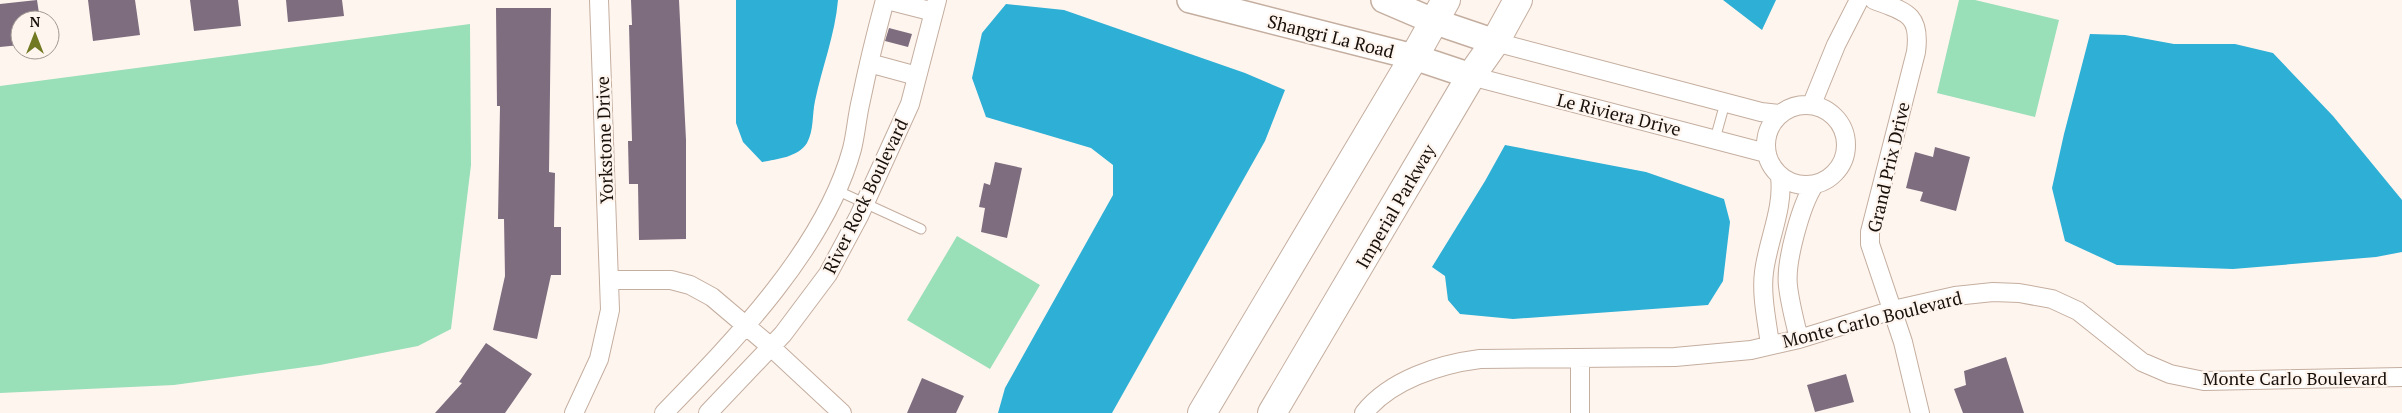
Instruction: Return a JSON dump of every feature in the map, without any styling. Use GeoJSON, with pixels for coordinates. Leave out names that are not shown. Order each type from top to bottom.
{"type":"FeatureCollection","features":[{"type":"Feature","properties":{"kind":"main road","name":"Imperial Parkway"},"geometry":{"type":"LineString","coordinates":[[1272,413],[1471,76],[1495,42],[1518,0]]}},
{"type":"Feature","properties":{"kind":"main road"},"geometry":{"type":"LineString","coordinates":[[1202,413],[1414,57],[1439,10]]}},
{"type":"Feature","properties":{"kind":"street","name":"Yorkstone Drive"},"geometry":{"type":"LineString","coordinates":[[574,413],[598,359],[610,310],[599,0]]}},
{"type":"Feature","properties":{"kind":"street"},"geometry":{"type":"LineString","coordinates":[[886,0],[936,6]]}},
{"type":"Feature","properties":{"kind":"street","name":"River Rock Boulevard"},"geometry":{"type":"LineString","coordinates":[[664,413],[775,291],[822,219],[852,148],[869,63],[886,0]]}},
{"type":"Feature","properties":{"kind":"street","name":"Shangri La Road"},"geometry":{"type":"LineString","coordinates":[[1190,0],[1414,57],[1471,76]]}},
{"type":"Feature","properties":{"kind":"street"},"geometry":{"type":"LineString","coordinates":[[1384,0],[1439,10],[1495,42]]}},
{"type":"Feature","properties":{"kind":"street"},"geometry":{"type":"LineString","coordinates":[[1812,104],[1836,45],[1859,0]]}},
{"type":"Feature","properties":{"kind":"street","name":"Grand Prix Drive"},"geometry":{"type":"LineString","coordinates":[[1874,0],[1900,10],[1910,17],[1916,25],[1918,34],[1916,52],[1870,232],[1870,244],[1903,342],[1920,413]]}},
{"type":"Feature","properties":{"kind":"street","name":"River Rock Boulevard"},"geometry":{"type":"LineString","coordinates":[[708,413],[771,347],[828,274],[865,203],[910,104],[936,6]]}},
{"type":"Feature","properties":{"kind":"street","name":"Le Riviera Drive"},"geometry":{"type":"LineString","coordinates":[[1495,42],[1725,103],[1779,114]]}},
{"type":"Feature","properties":{"kind":"street"},"geometry":{"type":"LineString","coordinates":[[869,63],[918,76]]}},
{"type":"Feature","properties":{"kind":"street","name":"Le Riviera Drive"},"geometry":{"type":"LineString","coordinates":[[1471,76],[1766,153]]}},
{"type":"Feature","properties":{"kind":"street"},"geometry":{"type":"LineString","coordinates":[[1800,104],[1812,104],[1824,108],[1834,115],[1842,125],[1847,150],[1843,162],[1836,172],[1826,180],[1814,185],[1802,185],[1780,177],[1769,162],[1766,153],[1766,139],[1770,126],[1779,114],[1800,104]]}},
{"type":"Feature","properties":{"kind":"street"},"geometry":{"type":"LineString","coordinates":[[1770,345],[1762,283],[1766,256],[1780,198],[1780,177]]}},
{"type":"Feature","properties":{"kind":"street"},"geometry":{"type":"LineString","coordinates":[[1798,339],[1787,273],[1807,195],[1814,185]]}},
{"type":"Feature","properties":{"kind":"street"},"geometry":{"type":"LineString","coordinates":[[610,280],[671,280],[690,285],[712,297],[771,347],[842,413]]}},
{"type":"Feature","properties":{"kind":"street","name":"Monte Carlo Boulevard"},"geometry":{"type":"LineString","coordinates":[[1364,413],[1386,393],[1406,382],[1429,371],[1457,362],[1480,359],[1675,357],[1751,350],[1798,339],[1892,310],[1976,292],[2019,293],[2052,299],[2078,311],[2142,362],[2170,374],[2204,381],[2402,377]]}},
{"type":"Feature","properties":{"kind":"street"},"geometry":{"type":"LineString","coordinates":[[1580,359],[1580,413]]}},
{"type":"Feature","properties":{"kind":"lane"},"geometry":{"type":"LineString","coordinates":[[1715,139],[1725,103]]}},
{"type":"Feature","properties":{"kind":"lane"},"geometry":{"type":"LineString","coordinates":[[835,190],[921,229]]}},
{"type":"Feature","properties":{"kind":"green space"},"geometry":{"type":"Polygon","coordinates":[[[1959,0],[1975,0],[2059,20],[2035,117],[1937,93],[1959,0]]]}},
{"type":"Feature","properties":{"kind":"green space"},"geometry":{"type":"Polygon","coordinates":[[[470,24],[471,165],[451,329],[418,346],[320,365],[174,385],[0,393],[0,86],[470,24]]]}},
{"type":"Feature","properties":{"kind":"green space"},"geometry":{"type":"Polygon","coordinates":[[[957,236],[1040,285],[990,369],[907,320],[957,236]]]}},
{"type":"Feature","properties":{"kind":"water"},"geometry":{"type":"Polygon","coordinates":[[[736,0],[838,0],[834,26],[815,101],[809,138],[803,148],[787,157],[762,162],[743,142],[736,123],[736,0]]]}},
{"type":"Feature","properties":{"kind":"water"},"geometry":{"type":"Polygon","coordinates":[[[1723,0],[1776,0],[1762,30],[1723,0]]]}},
{"type":"Feature","properties":{"kind":"water"},"geometry":{"type":"Polygon","coordinates":[[[1006,4],[1064,10],[1245,73],[1285,90],[1265,141],[1112,413],[998,413],[1005,388],[1113,195],[1113,165],[1091,148],[986,117],[972,78],[982,33],[1006,4]]]}},
{"type":"Feature","properties":{"kind":"water"},"geometry":{"type":"Polygon","coordinates":[[[2090,34],[2125,35],[2174,44],[2235,44],[2273,53],[2333,116],[2402,200],[2402,252],[2376,257],[2233,269],[2117,265],[2065,241],[2052,188],[2090,34]]]}},
{"type":"Feature","properties":{"kind":"water"},"geometry":{"type":"Polygon","coordinates":[[[1505,145],[1646,172],[1724,199],[1730,222],[1723,281],[1708,305],[1513,319],[1460,314],[1448,300],[1445,276],[1432,267],[1505,145]]]}},
{"type":"Feature","properties":{"kind":"building"},"geometry":{"type":"Polygon","coordinates":[[[37,0],[38,10],[10,10],[10,46],[0,47],[0,4],[37,0]]]}},
{"type":"Feature","properties":{"kind":"building"},"geometry":{"type":"Polygon","coordinates":[[[88,0],[135,0],[140,35],[93,41],[88,0]]]}},
{"type":"Feature","properties":{"kind":"building"},"geometry":{"type":"Polygon","coordinates":[[[190,0],[238,0],[241,26],[194,31],[190,0]]]}},
{"type":"Feature","properties":{"kind":"building"},"geometry":{"type":"Polygon","coordinates":[[[286,0],[342,0],[344,16],[288,22],[286,0]]]}},
{"type":"Feature","properties":{"kind":"building"},"geometry":{"type":"Polygon","coordinates":[[[631,0],[679,0],[686,140],[686,239],[639,240],[638,184],[629,184],[628,141],[632,141],[629,25],[632,25],[631,0]]]}},
{"type":"Feature","properties":{"kind":"building"},"geometry":{"type":"Polygon","coordinates":[[[496,8],[551,8],[549,172],[555,173],[554,227],[561,227],[561,275],[551,275],[537,339],[493,330],[505,276],[504,219],[498,219],[500,106],[497,106],[496,8]]]}},
{"type":"Feature","properties":{"kind":"building"},"geometry":{"type":"Polygon","coordinates":[[[889,28],[912,34],[908,47],[885,41],[889,28]]]}},
{"type":"Feature","properties":{"kind":"building"},"geometry":{"type":"Polygon","coordinates":[[[1935,147],[1970,157],[1956,211],[1920,201],[1923,192],[1906,188],[1915,152],[1933,157],[1935,147]]]}},
{"type":"Feature","properties":{"kind":"building"},"geometry":{"type":"Polygon","coordinates":[[[995,162],[1022,168],[1007,238],[981,232],[985,208],[979,207],[984,183],[990,185],[995,162]]]}},
{"type":"Feature","properties":{"kind":"building"},"geometry":{"type":"Polygon","coordinates":[[[486,343],[532,374],[505,413],[435,413],[462,383],[459,382],[486,343]]]}},
{"type":"Feature","properties":{"kind":"building"},"geometry":{"type":"Polygon","coordinates":[[[2006,357],[2024,413],[1963,413],[1954,389],[1966,385],[1964,371],[2006,357]]]}},
{"type":"Feature","properties":{"kind":"building"},"geometry":{"type":"Polygon","coordinates":[[[1846,374],[1854,402],[1815,412],[1807,385],[1846,374]]]}},
{"type":"Feature","properties":{"kind":"building"},"geometry":{"type":"Polygon","coordinates":[[[922,378],[964,396],[956,413],[907,413],[922,378]]]}}]}
